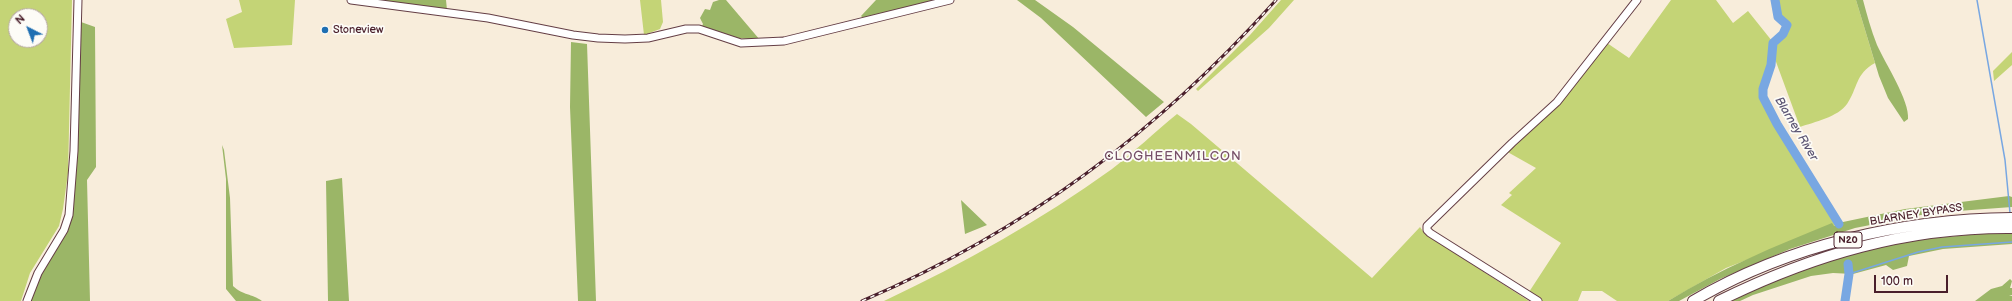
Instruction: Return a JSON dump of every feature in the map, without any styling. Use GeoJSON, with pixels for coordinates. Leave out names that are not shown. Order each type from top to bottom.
{"type":"FeatureCollection","features":[{"type":"Feature","properties":{"kind":"highway","name":"BLARNEY BYPASS"},"geometry":{"type":"LineString","coordinates":[[1694,301],[1725,284],[1815,248],[1866,235],[1969,218],[2012,218]]}},
{"type":"Feature","properties":{"kind":"highway","name":"BLARNEY BYPASS"},"geometry":{"type":"LineString","coordinates":[[1719,301],[1758,282],[1822,257],[1893,238],[1975,228],[2012,228]]}},
{"type":"Feature","properties":{"kind":"street"},"geometry":{"type":"LineString","coordinates":[[27,301],[38,273],[64,230],[69,215],[74,151],[78,0]]}},
{"type":"Feature","properties":{"kind":"street"},"geometry":{"type":"LineString","coordinates":[[351,0],[491,18],[573,35],[598,38],[648,38],[686,29],[699,29],[741,43],[764,43],[784,41],[950,0]]}},
{"type":"Feature","properties":{"kind":"street"},"geometry":{"type":"LineString","coordinates":[[1538,301],[1430,233],[1427,230],[1428,226],[1512,143],[1557,102],[1637,0]]}},
{"type":"Feature","properties":{"kind":"green space"},"geometry":{"type":"Polygon","coordinates":[[[0,0],[72,0],[68,173],[63,209],[59,226],[30,273],[21,301],[0,301],[0,0]]]}},
{"type":"Feature","properties":{"kind":"green space"},"geometry":{"type":"Polygon","coordinates":[[[239,0],[295,0],[292,45],[234,48],[226,19],[242,12],[239,0]]]}},
{"type":"Feature","properties":{"kind":"green space"},"geometry":{"type":"Polygon","coordinates":[[[373,0],[446,0],[447,10],[373,0]]]}},
{"type":"Feature","properties":{"kind":"green space"},"geometry":{"type":"Polygon","coordinates":[[[640,0],[661,0],[663,22],[660,29],[644,35],[640,0]]]}},
{"type":"Feature","properties":{"kind":"green space"},"geometry":{"type":"Polygon","coordinates":[[[726,0],[760,40],[738,38],[702,26],[703,24],[700,18],[705,9],[710,10],[713,2],[726,0]]]}},
{"type":"Feature","properties":{"kind":"green space"},"geometry":{"type":"Polygon","coordinates":[[[876,0],[942,0],[864,19],[861,16],[876,0]]]}},
{"type":"Feature","properties":{"kind":"green space"},"geometry":{"type":"Polygon","coordinates":[[[1017,0],[1035,0],[1073,27],[1164,102],[1146,117],[1041,18],[1017,0]]]}},
{"type":"Feature","properties":{"kind":"green space"},"geometry":{"type":"Polygon","coordinates":[[[1281,0],[1294,0],[1269,28],[1198,91],[1196,89],[1250,35],[1281,0]]]}},
{"type":"Feature","properties":{"kind":"green space"},"geometry":{"type":"Polygon","coordinates":[[[1671,0],[1716,0],[1733,23],[1748,11],[1772,41],[1772,50],[1783,38],[1789,28],[1789,24],[1781,17],[1777,0],[1856,0],[1875,63],[1860,77],[1851,98],[1843,109],[1832,116],[1800,127],[1772,51],[1771,65],[1763,89],[1763,98],[1839,224],[1726,268],[1668,301],[1617,301],[1602,291],[1582,291],[1578,301],[1541,301],[1529,292],[1561,243],[1501,205],[1512,195],[1509,193],[1536,168],[1504,150],[1540,119],[1607,43],[1629,58],[1671,0]]]}},
{"type":"Feature","properties":{"kind":"green space"},"geometry":{"type":"Polygon","coordinates":[[[1856,0],[1863,0],[1877,45],[1905,102],[1908,111],[1908,119],[1904,122],[1888,98],[1879,76],[1856,0]]]}},
{"type":"Feature","properties":{"kind":"green space"},"geometry":{"type":"Polygon","coordinates":[[[81,22],[95,27],[96,167],[87,180],[90,301],[29,301],[39,276],[68,231],[72,213],[81,22]]]}},
{"type":"Feature","properties":{"kind":"green space"},"geometry":{"type":"Polygon","coordinates":[[[571,42],[587,44],[596,301],[578,301],[570,107],[571,42]]]}},
{"type":"Feature","properties":{"kind":"green space"},"geometry":{"type":"Polygon","coordinates":[[[2012,52],[2012,65],[1994,81],[1993,71],[2012,52]]]}},
{"type":"Feature","properties":{"kind":"green space"},"geometry":{"type":"Polygon","coordinates":[[[1177,114],[1191,124],[1372,278],[1420,227],[1425,234],[1529,301],[884,301],[943,272],[1029,224],[1112,169],[1177,114]]]}},
{"type":"Feature","properties":{"kind":"green space"},"geometry":{"type":"Polygon","coordinates":[[[222,145],[224,150],[230,198],[233,286],[262,301],[236,301],[226,289],[226,179],[222,145]]]}},
{"type":"Feature","properties":{"kind":"green space"},"geometry":{"type":"Polygon","coordinates":[[[342,178],[349,301],[328,301],[326,181],[342,178]]]}},
{"type":"Feature","properties":{"kind":"green space"},"geometry":{"type":"Polygon","coordinates":[[[2009,196],[2012,197],[2012,207],[1931,213],[1855,228],[1790,249],[1720,279],[1679,301],[1668,301],[1728,268],[1832,223],[1834,226],[1843,224],[1843,222],[1905,209],[2009,196]]]}},
{"type":"Feature","properties":{"kind":"green space"},"geometry":{"type":"Polygon","coordinates":[[[961,200],[987,225],[965,234],[961,200]]]}},
{"type":"Feature","properties":{"kind":"green space"},"geometry":{"type":"Polygon","coordinates":[[[1979,234],[2012,234],[2012,244],[1943,249],[1909,256],[1907,266],[1893,270],[1886,265],[1853,274],[1833,273],[1811,276],[1753,295],[1740,301],[1728,301],[1804,269],[1842,256],[1882,246],[1930,238],[1979,234]]]}},
{"type":"Feature","properties":{"kind":"green space"},"geometry":{"type":"Polygon","coordinates":[[[2010,279],[2012,281],[2010,288],[2012,288],[2012,295],[2009,296],[2012,296],[2012,301],[1975,301],[1991,289],[2002,286],[2010,279]]]}},
{"type":"Feature","properties":{"kind":"waterway","name":"Blarney River"},"geometry":{"type":"LineString","coordinates":[[1775,0],[1778,17],[1787,25],[1783,34],[1773,43],[1771,65],[1763,89],[1763,97],[1777,124],[1839,224]]}},
{"type":"Feature","properties":{"kind":"waterway"},"geometry":{"type":"LineString","coordinates":[[1977,0],[2005,160],[2010,213]]}},
{"type":"Feature","properties":{"kind":"waterway"},"geometry":{"type":"LineString","coordinates":[[1849,274],[1918,252],[1942,247],[2012,242]]}},
{"type":"Feature","properties":{"kind":"waterway","name":"Blarney River"},"geometry":{"type":"LineString","coordinates":[[1845,301],[1849,274],[1848,264]]}},
{"type":"Feature","properties":{"kind":"railway"},"geometry":{"type":"LineString","coordinates":[[862,301],[922,273],[979,243],[1034,210],[1086,174],[1136,135],[1184,93],[1231,48],[1276,0]]}},
{"type":"Feature","properties":{"kind":"place","name":"Stoneview"},"geometry":{"type":"Point","coordinates":[325,30]}},
{"type":"Feature","properties":{"kind":"district","name":"CLOGHEENMILCON"},"geometry":{"type":"Point","coordinates":[1173,157]}}]}
